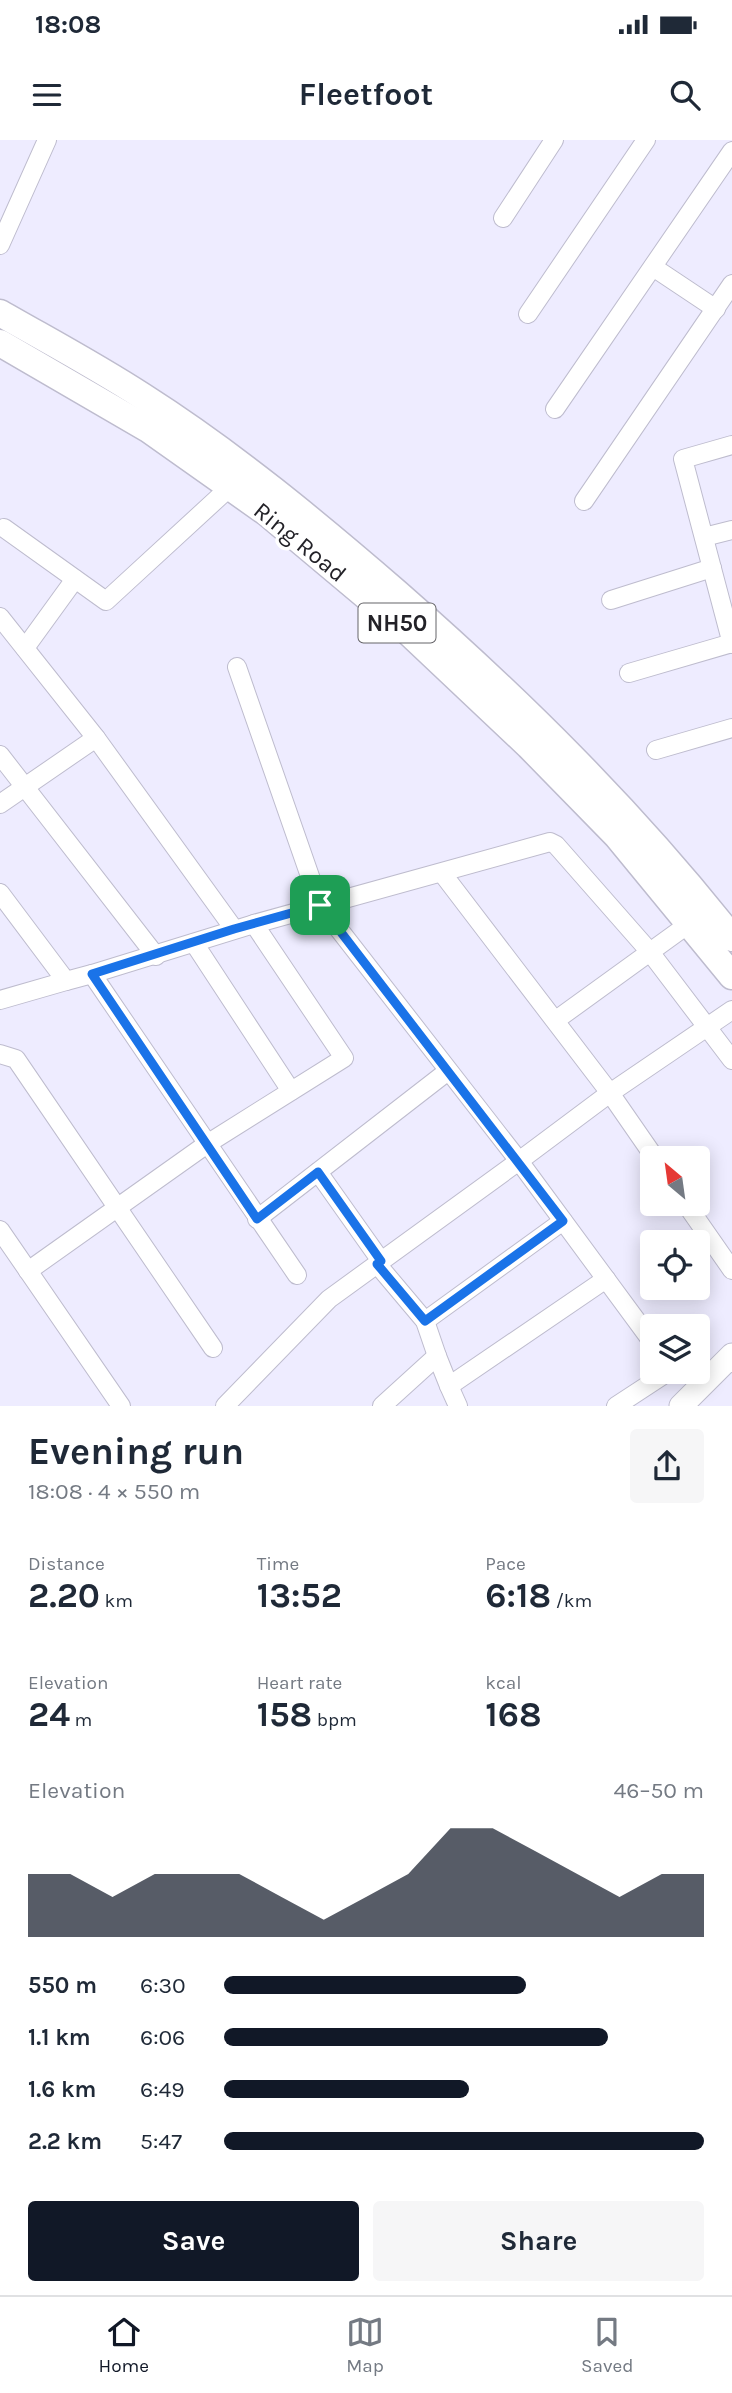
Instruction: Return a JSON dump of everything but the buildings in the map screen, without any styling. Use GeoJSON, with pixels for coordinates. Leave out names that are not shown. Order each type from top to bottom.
{"type":"FeatureCollection","features":[{"type":"Feature","properties":{"kind":"highway","name":"Ring Road"},"geometry":{"type":"LineString","coordinates":[[0,313],[141,396],[229,456],[321,527],[532,716],[610,795],[732,938]]}},
{"type":"Feature","properties":{"kind":"highway","name":"Ring Road"},"geometry":{"type":"LineString","coordinates":[[0,343],[148,429],[267,513],[403,627],[529,746],[617,836],[732,976]]}},
{"type":"Feature","properties":{"kind":"main road"},"geometry":{"type":"LineString","coordinates":[[687,1400],[732,1355]]}},
{"type":"Feature","properties":{"kind":"street"},"geometry":{"type":"LineString","coordinates":[[0,246],[47,140]]}},
{"type":"Feature","properties":{"kind":"street"},"geometry":{"type":"LineString","coordinates":[[503,218],[554,140]]}},
{"type":"Feature","properties":{"kind":"street"},"geometry":{"type":"LineString","coordinates":[[528,314],[646,140]]}},
{"type":"Feature","properties":{"kind":"street"},"geometry":{"type":"LineString","coordinates":[[555,409],[732,151]]}},
{"type":"Feature","properties":{"kind":"street"},"geometry":{"type":"LineString","coordinates":[[653,267],[716,309]]}},
{"type":"Feature","properties":{"kind":"street"},"geometry":{"type":"LineString","coordinates":[[583,501],[732,284]]}},
{"type":"Feature","properties":{"kind":"street"},"geometry":{"type":"LineString","coordinates":[[629,673],[732,644],[683,459],[732,445]]}},
{"type":"Feature","properties":{"kind":"street"},"geometry":{"type":"LineString","coordinates":[[1,530],[106,601],[230,487]]}},
{"type":"Feature","properties":{"kind":"street"},"geometry":{"type":"LineString","coordinates":[[704,537],[732,530]]}},
{"type":"Feature","properties":{"kind":"street"},"geometry":{"type":"LineString","coordinates":[[611,600],[712,568]]}},
{"type":"Feature","properties":{"kind":"street"},"geometry":{"type":"LineString","coordinates":[[25,648],[75,579]]}},
{"type":"Feature","properties":{"kind":"street"},"geometry":{"type":"LineString","coordinates":[[0,617],[96,738],[234,929]]}},
{"type":"Feature","properties":{"kind":"street"},"geometry":{"type":"LineString","coordinates":[[237,667],[320,905],[519,1161],[640,1325]]}},
{"type":"Feature","properties":{"kind":"street"},"geometry":{"type":"LineString","coordinates":[[656,750],[732,728]]}},
{"type":"Feature","properties":{"kind":"street"},"geometry":{"type":"LineString","coordinates":[[0,804],[96,738]]}},
{"type":"Feature","properties":{"kind":"street"},"geometry":{"type":"LineString","coordinates":[[0,755],[156,956]]}},
{"type":"Feature","properties":{"kind":"street"},"geometry":{"type":"LineString","coordinates":[[0,1000],[156,956],[234,929],[546,842],[554,844],[650,952],[732,1060]]}},
{"type":"Feature","properties":{"kind":"street"},"geometry":{"type":"LineString","coordinates":[[442,873],[556,1020],[647,1146]]}},
{"type":"Feature","properties":{"kind":"street"},"geometry":{"type":"LineString","coordinates":[[0,893],[66,981]]}},
{"type":"Feature","properties":{"kind":"street"},"geometry":{"type":"LineString","coordinates":[[556,1020],[690,923]]}},
{"type":"Feature","properties":{"kind":"street"},"geometry":{"type":"LineString","coordinates":[[28,1271],[207,1144],[344,1058],[254,925]]}},
{"type":"Feature","properties":{"kind":"street"},"geometry":{"type":"LineString","coordinates":[[194,943],[291,1091]]}},
{"type":"Feature","properties":{"kind":"street"},"geometry":{"type":"LineString","coordinates":[[92,974],[257,1219],[298,1275]]}},
{"type":"Feature","properties":{"kind":"street"},"geometry":{"type":"LineString","coordinates":[[225,1406],[329,1299],[610,1093],[732,1010]]}},
{"type":"Feature","properties":{"kind":"street"},"geometry":{"type":"LineString","coordinates":[[0,1054],[16,1059],[213,1348]]}},
{"type":"Feature","properties":{"kind":"street"},"geometry":{"type":"LineString","coordinates":[[257,1219],[448,1070]]}},
{"type":"Feature","properties":{"kind":"street"},"geometry":{"type":"LineString","coordinates":[[318,1172],[379,1262],[425,1321],[458,1406]]}},
{"type":"Feature","properties":{"kind":"street"},"geometry":{"type":"LineString","coordinates":[[695,1216],[732,1270]]}},
{"type":"Feature","properties":{"kind":"street"},"geometry":{"type":"LineString","coordinates":[[425,1321],[563,1221]]}},
{"type":"Feature","properties":{"kind":"street"},"geometry":{"type":"LineString","coordinates":[[0,1230],[121,1406]]}},
{"type":"Feature","properties":{"kind":"street"},"geometry":{"type":"LineString","coordinates":[[449,1386],[606,1279]]}},
{"type":"Feature","properties":{"kind":"street"},"geometry":{"type":"LineString","coordinates":[[382,1406],[437,1356]]}},
{"type":"Feature","properties":{"kind":"street"},"geometry":{"type":"LineString","coordinates":[[616,1406],[650,1384]]}},
{"type":"Feature","properties":{"kind":"street"},"geometry":{"type":"LineString","coordinates":[[680,1384],[687,1400]]}},
{"type":"Feature","properties":{"kind":"route"},"geometry":{"type":"LineString","coordinates":[[320,905],[563,1221],[425,1321],[377,1264],[381,1261],[318,1172],[257,1219],[92,974],[320,905]]}}]}
